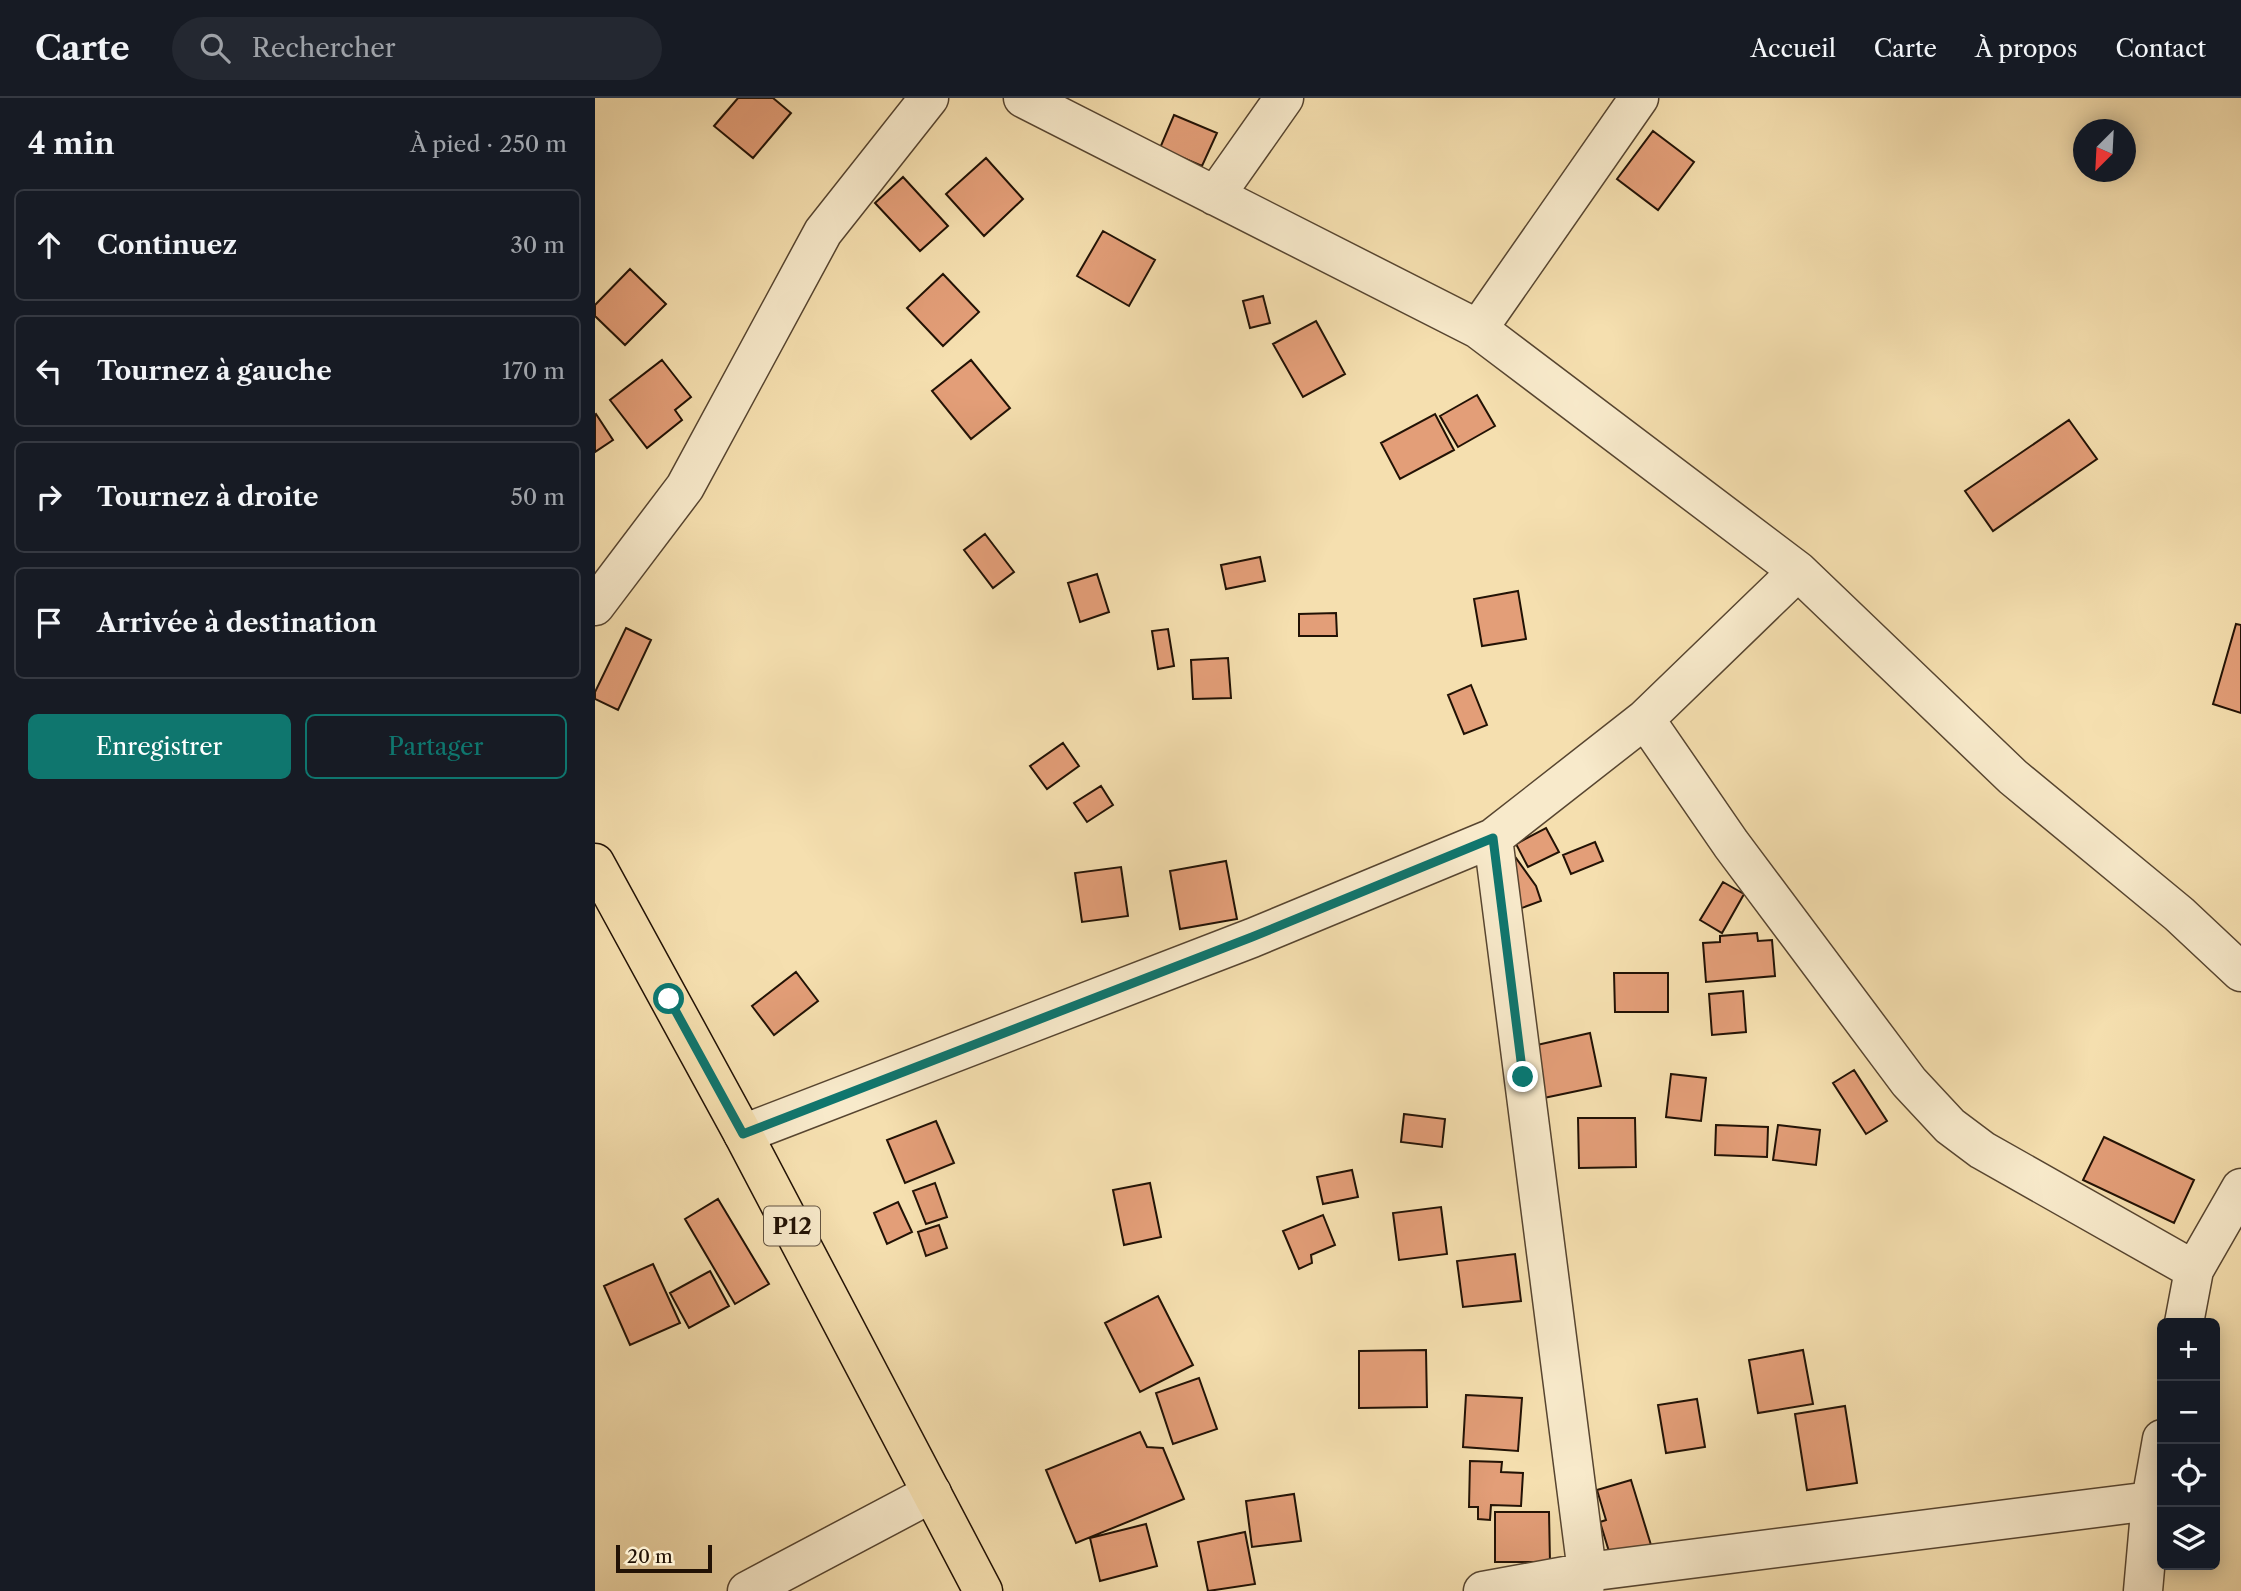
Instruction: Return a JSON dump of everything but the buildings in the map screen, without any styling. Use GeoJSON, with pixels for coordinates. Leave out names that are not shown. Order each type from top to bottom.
{"type":"FeatureCollection","features":[{"type":"Feature","properties":{"kind":"main road","name":"P12"},"geometry":{"type":"LineString","coordinates":[[595,863],[743,1134],[983,1591]]}},
{"type":"Feature","properties":{"kind":"street"},"geometry":{"type":"LineString","coordinates":[[595,606],[685,487],[823,232],[929,98]]}},
{"type":"Feature","properties":{"kind":"street"},"geometry":{"type":"LineString","coordinates":[[1023,98],[1478,328],[1798,571],[2013,776],[2179,914],[2241,972]]}},
{"type":"Feature","properties":{"kind":"street"},"geometry":{"type":"LineString","coordinates":[[1215,196],[1284,98]]}},
{"type":"Feature","properties":{"kind":"street"},"geometry":{"type":"LineString","coordinates":[[1478,328],[1639,98]]}},
{"type":"Feature","properties":{"kind":"street"},"geometry":{"type":"LineString","coordinates":[[743,1134],[1252,937],[1493,838],[1645,719],[1798,571]]}},
{"type":"Feature","properties":{"kind":"street"},"geometry":{"type":"LineString","coordinates":[[1645,719],[1731,844],[1909,1082],[1950,1126],[1982,1150],[2195,1270]]}},
{"type":"Feature","properties":{"kind":"street"},"geometry":{"type":"LineString","coordinates":[[1493,838],[1585,1582]]}},
{"type":"Feature","properties":{"kind":"street"},"geometry":{"type":"LineString","coordinates":[[2185,1318],[2195,1270],[2241,1188]]}},
{"type":"Feature","properties":{"kind":"street"},"geometry":{"type":"LineString","coordinates":[[2143,1591],[2151,1501],[2161,1444]]}},
{"type":"Feature","properties":{"kind":"street"},"geometry":{"type":"LineString","coordinates":[[747,1591],[932,1493]]}},
{"type":"Feature","properties":{"kind":"street"},"geometry":{"type":"LineString","coordinates":[[1483,1591],[1585,1582],[2151,1501]]}},
{"type":"Feature","properties":{"kind":"route"},"geometry":{"type":"LineString","coordinates":[[669,999],[743,1134],[1252,937],[1493,838],[1523,1077]]}}]}
